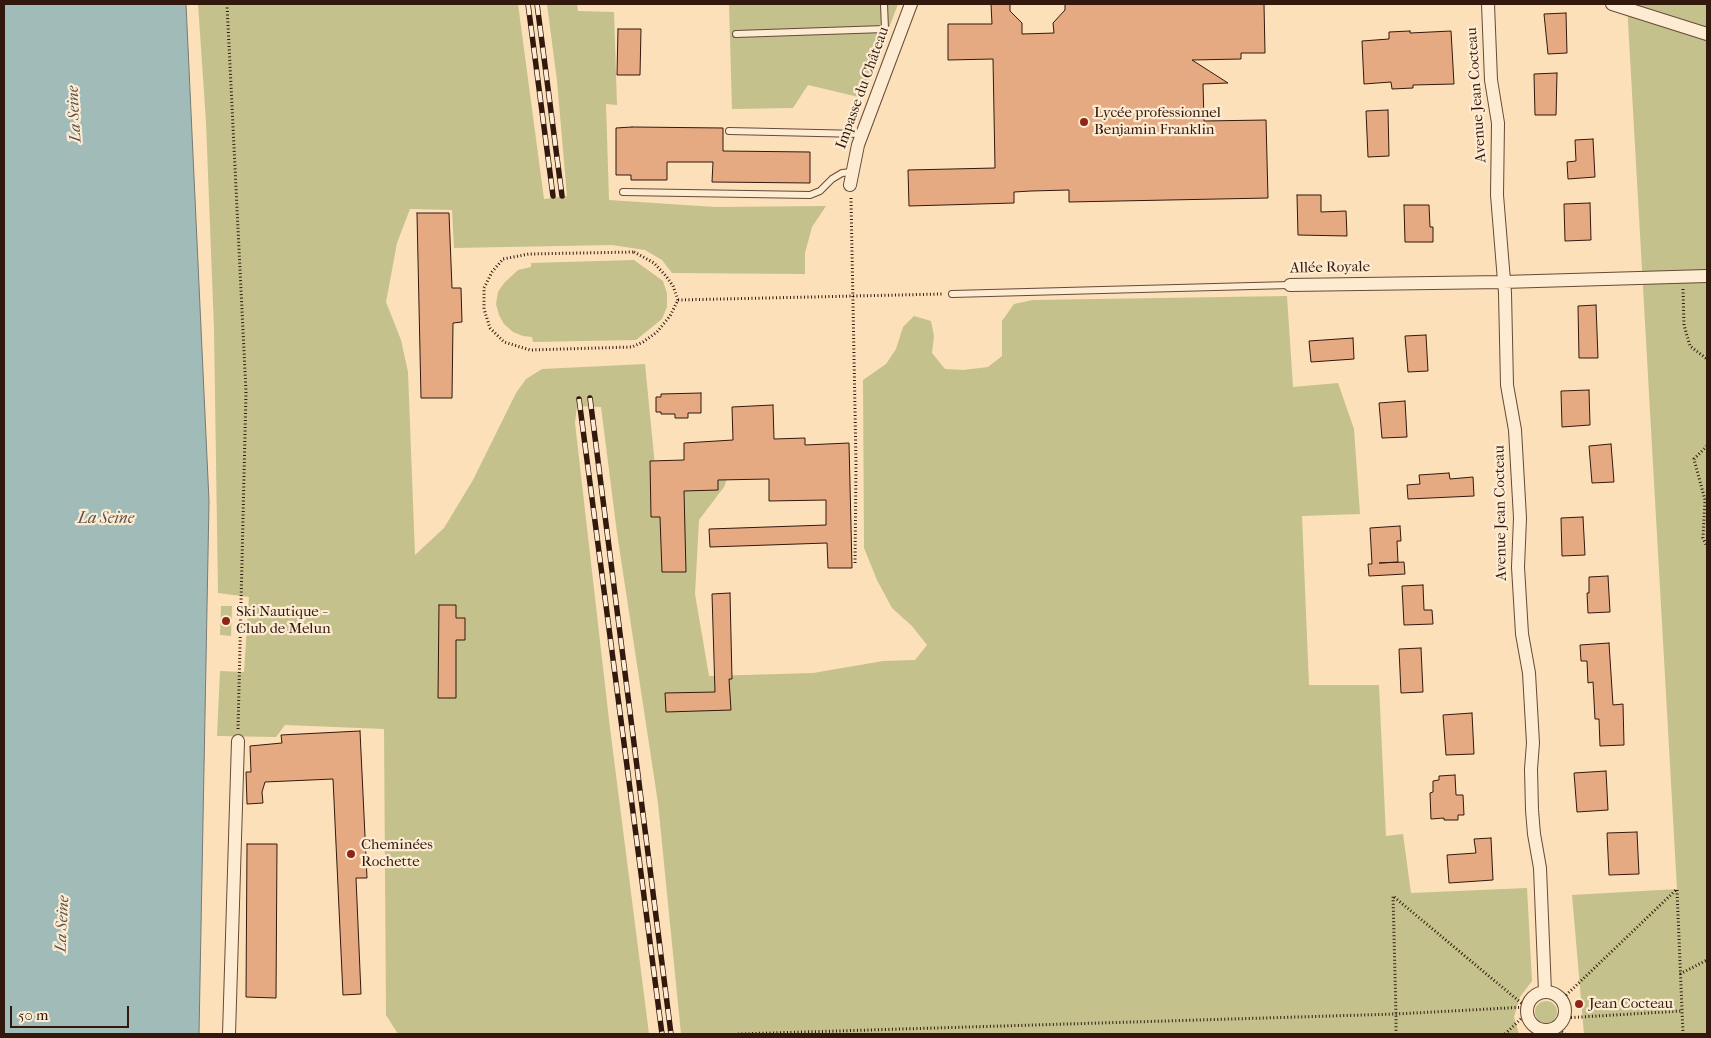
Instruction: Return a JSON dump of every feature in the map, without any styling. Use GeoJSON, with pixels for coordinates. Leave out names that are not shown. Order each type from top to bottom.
{"type":"FeatureCollection","features":[{"type":"Feature","properties":{"kind":"street","name":"Impasse du Château"},"geometry":{"type":"LineString","coordinates":[[851,178],[862,134],[911,4]]}},
{"type":"Feature","properties":{"kind":"street","name":"Avenue Jean Cocteau"},"geometry":{"type":"LineString","coordinates":[[1488,4],[1491,80],[1498,123],[1497,195],[1507,335],[1508,385],[1515,430],[1520,518],[1518,567],[1522,634],[1530,683],[1533,743],[1531,769],[1532,810],[1541,875],[1545,992]]}},
{"type":"Feature","properties":{"kind":"street"},"geometry":{"type":"LineString","coordinates":[[1612,4],[1707,34]]}},
{"type":"Feature","properties":{"kind":"street","name":"Allée Royale"},"geometry":{"type":"LineString","coordinates":[[1290,285],[1503,282],[1707,276]]}},
{"type":"Feature","properties":{"kind":"street"},"geometry":{"type":"LineString","coordinates":[[229,1034],[238,741]]}},
{"type":"Feature","properties":{"kind":"street"},"geometry":{"type":"LineString","coordinates":[[1551,992],[1561,1000],[1565,1012],[1555,1029],[1532,1025],[1526,1011],[1533,996],[1551,992]]}},
{"type":"Feature","properties":{"kind":"lane"},"geometry":{"type":"LineString","coordinates":[[736,34],[885,29],[884,4]]}},
{"type":"Feature","properties":{"kind":"lane"},"geometry":{"type":"LineString","coordinates":[[729,132],[862,134]]}},
{"type":"Feature","properties":{"kind":"lane"},"geometry":{"type":"LineString","coordinates":[[623,192],[810,195],[820,191],[832,179],[842,173],[851,178]]}},
{"type":"Feature","properties":{"kind":"lane","name":"Allée Royale"},"geometry":{"type":"LineString","coordinates":[[952,294],[1290,285]]}},
{"type":"Feature","properties":{"kind":"path"},"geometry":{"type":"LineString","coordinates":[[227,4],[246,392],[238,741]]}},
{"type":"Feature","properties":{"kind":"path"},"geometry":{"type":"LineString","coordinates":[[851,178],[856,463],[855,564]]}},
{"type":"Feature","properties":{"kind":"path"},"geometry":{"type":"LineString","coordinates":[[634,252],[654,263],[666,276],[673,286],[678,300],[670,316],[657,332],[632,347],[530,350],[504,342],[490,328],[484,309],[484,288],[492,272],[503,260],[530,254],[634,252]]}},
{"type":"Feature","properties":{"kind":"path"},"geometry":{"type":"LineString","coordinates":[[1682,276],[1684,325],[1690,346],[1707,359]]}},
{"type":"Feature","properties":{"kind":"path"},"geometry":{"type":"LineString","coordinates":[[678,300],[952,294]]}},
{"type":"Feature","properties":{"kind":"path"},"geometry":{"type":"LineString","coordinates":[[1707,446],[1694,459],[1704,500],[1703,538],[1707,546]]}},
{"type":"Feature","properties":{"kind":"path"},"geometry":{"type":"LineString","coordinates":[[1561,1000],[1677,889],[1683,1034]]}},
{"type":"Feature","properties":{"kind":"path"},"geometry":{"type":"LineString","coordinates":[[1396,1034],[1393,896],[1526,1011]]}},
{"type":"Feature","properties":{"kind":"path"},"geometry":{"type":"LineString","coordinates":[[1680,974],[1707,960]]}},
{"type":"Feature","properties":{"kind":"path"},"geometry":{"type":"LineString","coordinates":[[739,1034],[1526,1011]]}},
{"type":"Feature","properties":{"kind":"path"},"geometry":{"type":"LineString","coordinates":[[1506,1034],[1526,1011]]}},
{"type":"Feature","properties":{"kind":"path"},"geometry":{"type":"LineString","coordinates":[[1555,1029],[1682,1011]]}},
{"type":"Feature","properties":{"kind":"shaded area"},"geometry":{"type":"Polygon","coordinates":[[[198,4],[518,4],[544,199],[567,196],[557,81],[547,4],[577,4],[578,11],[614,12],[617,105],[606,104],[609,200],[715,207],[826,206],[812,227],[805,253],[805,274],[672,273],[662,260],[645,250],[612,245],[454,248],[452,210],[410,209],[397,243],[386,302],[401,340],[408,372],[415,555],[444,528],[473,480],[516,393],[526,379],[542,369],[645,364],[655,466],[732,465],[724,487],[699,520],[695,594],[709,676],[813,673],[883,661],[915,660],[927,645],[912,626],[892,608],[877,580],[864,548],[863,380],[886,364],[896,349],[903,327],[914,316],[931,321],[934,336],[932,353],[945,369],[963,370],[988,367],[1002,356],[1002,321],[1014,304],[1033,300],[1287,296],[1293,387],[1338,383],[1354,429],[1360,514],[1302,516],[1309,685],[1379,685],[1386,836],[1403,834],[1411,893],[1527,888],[1532,981],[1520,997],[1514,1017],[1519,1034],[681,1034],[658,803],[617,533],[601,407],[577,406],[575,423],[609,720],[649,1034],[398,1034],[386,1015],[384,729],[285,725],[276,737],[217,736],[220,671],[244,672],[249,597],[218,593],[214,329],[206,122],[198,4]]]}},
{"type":"Feature","properties":{"kind":"shaded area"},"geometry":{"type":"Polygon","coordinates":[[[729,4],[898,4],[863,98],[808,85],[793,108],[732,109],[729,4]]]}},
{"type":"Feature","properties":{"kind":"shaded area"},"geometry":{"type":"Polygon","coordinates":[[[1627,4],[1707,4],[1707,1034],[1584,1034],[1572,895],[1677,889],[1627,4]]]}},
{"type":"Feature","properties":{"kind":"shaded area"},"geometry":{"type":"Polygon","coordinates":[[[634,260],[663,281],[667,293],[667,307],[662,319],[636,340],[533,342],[532,337],[513,332],[504,324],[499,315],[496,304],[498,292],[504,283],[518,270],[531,267],[531,263],[634,260]]]}},
{"type":"Feature","properties":{"kind":"shaded area","name":"Ski Nautique - Club de Melun"},"geometry":{"type":"Polygon","coordinates":[[[221,606],[232,606],[231,636],[220,635],[221,606]]]}},
{"type":"Feature","properties":{"kind":"shaded area"},"geometry":{"type":"Polygon","coordinates":[[[1546,1001],[1554,1004],[1557,1012],[1554,1020],[1546,1023],[1538,1020],[1535,1012],[1538,1004],[1546,1001]]]}},
{"type":"Feature","properties":{"kind":"water","name":"La Seine"},"geometry":{"type":"Polygon","coordinates":[[[4,4],[186,4],[209,501],[199,1034],[4,1034],[4,4]]]}},
{"type":"Feature","properties":{"kind":"building"},"geometry":{"type":"Polygon","coordinates":[[[991,4],[1010,4],[1010,11],[1022,23],[1022,34],[1054,33],[1053,23],[1065,10],[1065,4],[1264,4],[1265,53],[1241,53],[1241,59],[1192,60],[1228,83],[1203,84],[1204,121],[1266,120],[1268,198],[1069,202],[1069,190],[1014,192],[1014,203],[909,206],[908,170],[995,168],[993,59],[948,60],[948,24],[992,24],[991,4]]]}},
{"type":"Feature","properties":{"kind":"building"},"geometry":{"type":"Polygon","coordinates":[[[1566,13],[1567,53],[1548,54],[1544,14],[1566,13]]]}},
{"type":"Feature","properties":{"kind":"building"},"geometry":{"type":"Polygon","coordinates":[[[618,29],[641,29],[640,75],[617,75],[618,29]]]}},
{"type":"Feature","properties":{"kind":"building"},"geometry":{"type":"Polygon","coordinates":[[[1410,31],[1410,33],[1451,31],[1454,84],[1413,85],[1413,88],[1392,89],[1391,82],[1364,84],[1362,41],[1389,39],[1389,32],[1410,31]]]}},
{"type":"Feature","properties":{"kind":"building"},"geometry":{"type":"Polygon","coordinates":[[[1557,73],[1556,115],[1535,115],[1534,74],[1557,73]]]}},
{"type":"Feature","properties":{"kind":"building"},"geometry":{"type":"Polygon","coordinates":[[[1388,110],[1389,156],[1368,157],[1366,111],[1388,110]]]}},
{"type":"Feature","properties":{"kind":"building"},"geometry":{"type":"Polygon","coordinates":[[[616,128],[723,128],[723,151],[810,152],[810,183],[712,182],[713,162],[667,162],[667,180],[631,180],[631,175],[616,175],[616,128]]]}},
{"type":"Feature","properties":{"kind":"building"},"geometry":{"type":"Polygon","coordinates":[[[1593,139],[1595,177],[1568,179],[1567,162],[1576,161],[1575,140],[1593,139]]]}},
{"type":"Feature","properties":{"kind":"building"},"geometry":{"type":"Polygon","coordinates":[[[1297,195],[1321,195],[1321,212],[1346,211],[1347,236],[1298,235],[1297,195]]]}},
{"type":"Feature","properties":{"kind":"building"},"geometry":{"type":"Polygon","coordinates":[[[1590,203],[1591,240],[1565,241],[1564,204],[1590,203]]]}},
{"type":"Feature","properties":{"kind":"building"},"geometry":{"type":"Polygon","coordinates":[[[1404,205],[1429,205],[1430,227],[1433,227],[1433,242],[1405,242],[1404,205]]]}},
{"type":"Feature","properties":{"kind":"building"},"geometry":{"type":"Polygon","coordinates":[[[417,213],[449,213],[452,288],[461,288],[462,322],[453,323],[452,398],[421,398],[417,213]]]}},
{"type":"Feature","properties":{"kind":"building"},"geometry":{"type":"Polygon","coordinates":[[[1596,305],[1598,358],[1579,358],[1578,306],[1596,305]]]}},
{"type":"Feature","properties":{"kind":"building"},"geometry":{"type":"Polygon","coordinates":[[[1426,335],[1428,371],[1408,372],[1405,336],[1426,335]]]}},
{"type":"Feature","properties":{"kind":"building"},"geometry":{"type":"Polygon","coordinates":[[[1353,338],[1354,359],[1311,362],[1309,341],[1353,338]]]}},
{"type":"Feature","properties":{"kind":"building"},"geometry":{"type":"Polygon","coordinates":[[[1589,390],[1590,425],[1562,427],[1561,391],[1589,390]]]}},
{"type":"Feature","properties":{"kind":"building"},"geometry":{"type":"Polygon","coordinates":[[[701,393],[701,413],[688,413],[688,418],[675,418],[675,414],[656,412],[656,397],[661,397],[661,394],[701,393]]]}},
{"type":"Feature","properties":{"kind":"building"},"geometry":{"type":"Polygon","coordinates":[[[1405,401],[1407,437],[1382,438],[1379,403],[1405,401]]]}},
{"type":"Feature","properties":{"kind":"building"},"geometry":{"type":"Polygon","coordinates":[[[773,405],[774,439],[805,438],[805,445],[849,443],[852,568],[828,568],[827,543],[710,547],[709,529],[826,525],[826,500],[769,501],[769,479],[718,480],[718,490],[684,491],[686,572],[662,572],[660,517],[651,517],[650,461],[684,460],[684,443],[733,440],[732,407],[773,405]]]}},
{"type":"Feature","properties":{"kind":"building"},"geometry":{"type":"Polygon","coordinates":[[[1611,444],[1614,482],[1592,483],[1589,446],[1611,444]]]}},
{"type":"Feature","properties":{"kind":"building"},"geometry":{"type":"Polygon","coordinates":[[[1449,473],[1450,479],[1473,477],[1474,496],[1408,499],[1407,485],[1420,484],[1419,475],[1449,473]]]}},
{"type":"Feature","properties":{"kind":"building"},"geometry":{"type":"Polygon","coordinates":[[[1583,517],[1585,555],[1562,556],[1561,518],[1583,517]]]}},
{"type":"Feature","properties":{"kind":"building"},"geometry":{"type":"Polygon","coordinates":[[[1400,526],[1401,541],[1397,541],[1398,562],[1379,563],[1404,562],[1405,574],[1369,576],[1368,564],[1372,564],[1370,528],[1400,526]]]}},
{"type":"Feature","properties":{"kind":"building"},"geometry":{"type":"Polygon","coordinates":[[[1608,576],[1610,612],[1588,613],[1587,593],[1589,593],[1589,577],[1608,576]]]}},
{"type":"Feature","properties":{"kind":"building"},"geometry":{"type":"Polygon","coordinates":[[[1423,585],[1424,610],[1432,610],[1433,624],[1404,625],[1402,586],[1423,585]]]}},
{"type":"Feature","properties":{"kind":"building"},"geometry":{"type":"Polygon","coordinates":[[[730,593],[732,679],[729,679],[731,710],[666,712],[665,693],[715,692],[712,594],[730,593]]]}},
{"type":"Feature","properties":{"kind":"building"},"geometry":{"type":"Polygon","coordinates":[[[439,605],[456,605],[456,618],[465,618],[465,640],[456,640],[456,698],[438,698],[439,605]]]}},
{"type":"Feature","properties":{"kind":"building"},"geometry":{"type":"Polygon","coordinates":[[[1609,643],[1613,705],[1623,704],[1624,745],[1600,746],[1599,719],[1595,719],[1593,682],[1588,683],[1587,661],[1581,661],[1580,645],[1609,643]]]}},
{"type":"Feature","properties":{"kind":"building"},"geometry":{"type":"Polygon","coordinates":[[[1421,648],[1423,692],[1401,693],[1399,649],[1421,648]]]}},
{"type":"Feature","properties":{"kind":"building"},"geometry":{"type":"Polygon","coordinates":[[[1472,713],[1474,754],[1446,755],[1443,715],[1472,713]]]}},
{"type":"Feature","properties":{"kind":"building","name":"Cheminées Rochette"},"geometry":{"type":"Polygon","coordinates":[[[360,731],[367,878],[356,878],[361,994],[343,995],[333,779],[265,782],[262,792],[263,803],[247,804],[246,772],[251,772],[250,746],[282,743],[281,735],[360,731]]]}},
{"type":"Feature","properties":{"kind":"building"},"geometry":{"type":"Polygon","coordinates":[[[1606,771],[1608,810],[1577,812],[1574,773],[1606,771]]]}},
{"type":"Feature","properties":{"kind":"building"},"geometry":{"type":"Polygon","coordinates":[[[1455,775],[1456,795],[1463,795],[1464,815],[1458,815],[1458,820],[1431,819],[1430,793],[1433,792],[1433,781],[1439,780],[1439,776],[1455,775]]]}},
{"type":"Feature","properties":{"kind":"building"},"geometry":{"type":"Polygon","coordinates":[[[1637,832],[1639,874],[1609,875],[1607,833],[1637,832]]]}},
{"type":"Feature","properties":{"kind":"building"},"geometry":{"type":"Polygon","coordinates":[[[1491,838],[1493,880],[1449,883],[1447,855],[1476,853],[1474,839],[1491,838]]]}},
{"type":"Feature","properties":{"kind":"building"},"geometry":{"type":"Polygon","coordinates":[[[247,844],[277,844],[276,998],[246,997],[247,844]]]}},
{"type":"Feature","properties":{"kind":"railway"},"geometry":{"type":"LineString","coordinates":[[528,4],[553,196]]}},
{"type":"Feature","properties":{"kind":"railway"},"geometry":{"type":"LineString","coordinates":[[537,4],[562,196]]}},
{"type":"Feature","properties":{"kind":"railway"},"geometry":{"type":"LineString","coordinates":[[590,398],[671,1034]]}},
{"type":"Feature","properties":{"kind":"railway"},"geometry":{"type":"LineString","coordinates":[[579,399],[662,1034]]}},
{"type":"Feature","properties":{"kind":"place","name":"Lycée professionnel Benjamin Franklin"},"geometry":{"type":"Point","coordinates":[1084,122]}},
{"type":"Feature","properties":{"kind":"place","name":"Ski Nautique - Club de Melun"},"geometry":{"type":"Point","coordinates":[226,621]}},
{"type":"Feature","properties":{"kind":"place","name":"Cheminées Rochette"},"geometry":{"type":"Point","coordinates":[351,854]}},
{"type":"Feature","properties":{"kind":"place","name":"Jean Cocteau"},"geometry":{"type":"Point","coordinates":[1579,1004]}}]}
